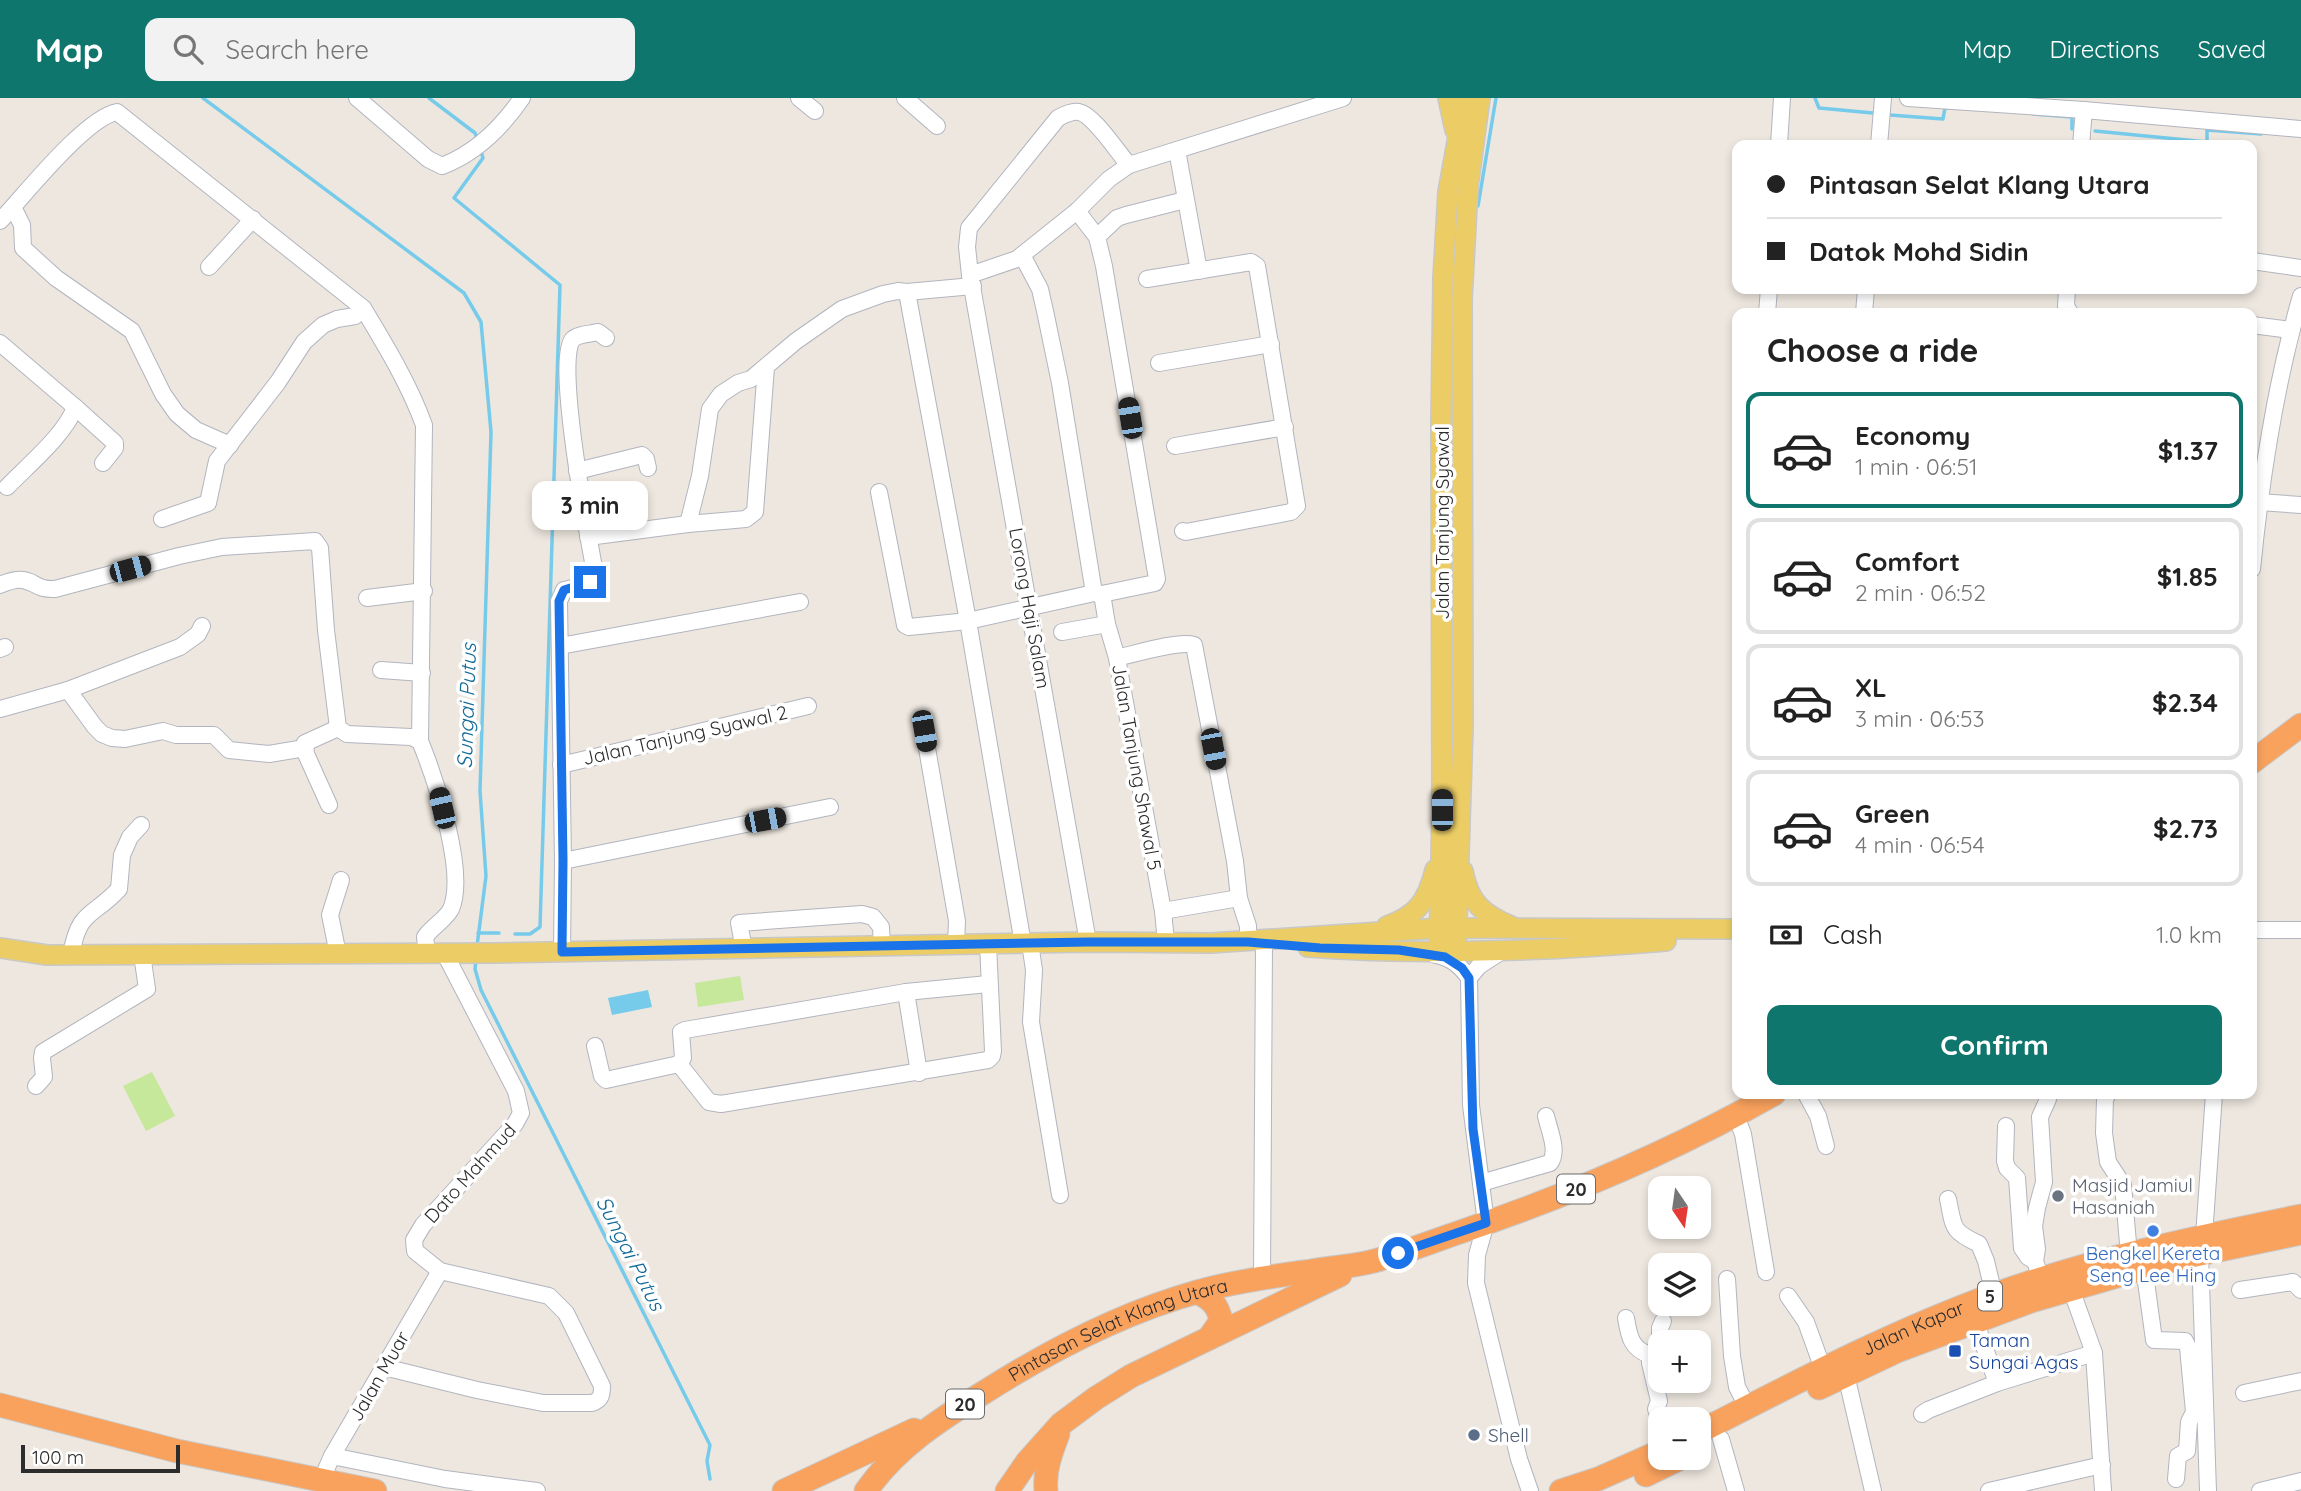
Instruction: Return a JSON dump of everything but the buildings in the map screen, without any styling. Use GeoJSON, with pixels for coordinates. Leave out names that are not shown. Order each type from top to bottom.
{"type":"FeatureCollection","features":[{"type":"Feature","properties":{"kind":"highway"},"geometry":{"type":"LineString","coordinates":[[2257,758],[2301,725]]}},
{"type":"Feature","properties":{"kind":"highway","name":"Pintasan Selat Klang Utara"},"geometry":{"type":"LineString","coordinates":[[1007,1491],[1027,1462],[1061,1424],[1131,1376],[1369,1262],[1486,1223],[1631,1167],[1765,1099]]}},
{"type":"Feature","properties":{"kind":"highway","name":"Jalan Kapar"},"geometry":{"type":"LineString","coordinates":[[1711,1435],[1748,1408],[1823,1369],[1994,1295],[2038,1270],[2137,1261],[2301,1216]]}},
{"type":"Feature","properties":{"kind":"highway","name":"Jalan Kapar"},"geometry":{"type":"LineString","coordinates":[[2202,1245],[2296,1236]]}},
{"type":"Feature","properties":{"kind":"highway","name":"Jalan Kapar"},"geometry":{"type":"LineString","coordinates":[[1711,1436],[1897,1351],[2031,1301],[2071,1289],[2137,1261]]}},
{"type":"Feature","properties":{"kind":"highway","name":"Pintasan Selat Klang Utara"},"geometry":{"type":"LineString","coordinates":[[866,1491],[879,1473],[903,1449],[940,1420],[1029,1364],[1127,1316],[1197,1292],[1262,1278],[1369,1262]]}},
{"type":"Feature","properties":{"kind":"highway"},"geometry":{"type":"LineString","coordinates":[[1197,1292],[1211,1299],[1219,1311],[1221,1321],[1209,1338]]}},
{"type":"Feature","properties":{"kind":"highway"},"geometry":{"type":"LineString","coordinates":[[0,1405],[177,1451],[375,1491]]}},
{"type":"Feature","properties":{"kind":"highway"},"geometry":{"type":"LineString","coordinates":[[0,1420],[140,1456],[298,1491]]}},
{"type":"Feature","properties":{"kind":"highway"},"geometry":{"type":"LineString","coordinates":[[784,1491],[940,1420]]}},
{"type":"Feature","properties":{"kind":"highway"},"geometry":{"type":"LineString","coordinates":[[1046,1491],[1048,1462],[1061,1424]]}},
{"type":"Feature","properties":{"kind":"highway"},"geometry":{"type":"LineString","coordinates":[[1561,1491],[1598,1479],[1648,1457]]}},
{"type":"Feature","properties":{"kind":"highway"},"geometry":{"type":"LineString","coordinates":[[1608,1491],[1654,1470]]}},
{"type":"Feature","properties":{"kind":"main road"},"geometry":{"type":"LineString","coordinates":[[1448,98],[1457,145]]}},
{"type":"Feature","properties":{"kind":"main road","name":"Jalan Tanjung Syawal"},"geometry":{"type":"LineString","coordinates":[[1448,950],[1443,278],[1448,192],[1465,98]]}},
{"type":"Feature","properties":{"kind":"main road","name":"Jalan Tanjung Syawal"},"geometry":{"type":"LineString","coordinates":[[1449,848],[1463,727],[1462,300],[1468,187],[1480,98]]}},
{"type":"Feature","properties":{"kind":"main road"},"geometry":{"type":"LineString","coordinates":[[1449,848],[1465,878],[1472,900],[1487,915],[1523,930]]}},
{"type":"Feature","properties":{"kind":"main road"},"geometry":{"type":"LineString","coordinates":[[1356,932],[1406,919],[1422,904],[1449,848]]}},
{"type":"Feature","properties":{"kind":"main road"},"geometry":{"type":"LineString","coordinates":[[1256,943],[1356,932],[1449,928],[1732,929]]}},
{"type":"Feature","properties":{"kind":"main road"},"geometry":{"type":"LineString","coordinates":[[0,948],[47,955],[338,954],[1166,942],[1399,950],[1505,950],[1569,949],[1732,935]]}},
{"type":"Feature","properties":{"kind":"street"},"geometry":{"type":"LineString","coordinates":[[357,98],[434,163],[442,166],[454,162],[490,137],[522,98]]}},
{"type":"Feature","properties":{"kind":"street"},"geometry":{"type":"LineString","coordinates":[[799,98],[815,111]]}},
{"type":"Feature","properties":{"kind":"street"},"geometry":{"type":"LineString","coordinates":[[905,98],[937,126]]}},
{"type":"Feature","properties":{"kind":"street"},"geometry":{"type":"LineString","coordinates":[[688,524],[700,476],[710,410],[729,388],[751,379],[796,341],[842,309],[883,294],[972,280],[1022,255],[1077,211],[1109,179],[1129,165],[1343,98]]}},
{"type":"Feature","properties":{"kind":"street"},"geometry":{"type":"LineString","coordinates":[[1779,140],[1782,98]]}},
{"type":"Feature","properties":{"kind":"street"},"geometry":{"type":"LineString","coordinates":[[1879,140],[1883,98]]}},
{"type":"Feature","properties":{"kind":"street"},"geometry":{"type":"LineString","coordinates":[[1908,98],[2093,106],[2301,129]]}},
{"type":"Feature","properties":{"kind":"street"},"geometry":{"type":"LineString","coordinates":[[0,221],[55,159],[117,105],[363,308],[415,399],[424,425],[424,592],[420,741],[436,780],[455,873],[455,895],[450,912],[425,937],[445,953]]}},
{"type":"Feature","properties":{"kind":"street"},"geometry":{"type":"LineString","coordinates":[[2083,140],[2093,106]]}},
{"type":"Feature","properties":{"kind":"street","name":"Lorong Haji Salam"},"geometry":{"type":"LineString","coordinates":[[1088,942],[967,247],[969,228],[1058,118],[1070,112],[1081,112],[1094,122],[1129,165]]}},
{"type":"Feature","properties":{"kind":"street"},"geometry":{"type":"LineString","coordinates":[[1177,150],[1199,271]]}},
{"type":"Feature","properties":{"kind":"street"},"geometry":{"type":"LineString","coordinates":[[1097,237],[1117,218],[1185,200]]}},
{"type":"Feature","properties":{"kind":"street"},"geometry":{"type":"LineString","coordinates":[[13,207],[22,225],[23,248],[56,278],[132,331],[163,394],[177,414],[196,430],[230,445]]}},
{"type":"Feature","properties":{"kind":"street"},"geometry":{"type":"LineString","coordinates":[[879,492],[905,625],[915,628],[968,621],[1098,593],[1151,585],[1157,579],[1111,299],[1097,237],[1077,211]]}},
{"type":"Feature","properties":{"kind":"street"},"geometry":{"type":"LineString","coordinates":[[209,267],[253,219]]}},
{"type":"Feature","properties":{"kind":"street","name":"Jalan Tanjung Shawal 5"},"geometry":{"type":"LineString","coordinates":[[1022,255],[1040,289],[1045,311],[1098,593],[1117,658],[1163,911],[1166,942]]}},
{"type":"Feature","properties":{"kind":"street"},"geometry":{"type":"LineString","coordinates":[[2257,262],[2301,268]]}},
{"type":"Feature","properties":{"kind":"street"},"geometry":{"type":"LineString","coordinates":[[1147,279],[1255,263],[1297,506],[1295,510],[1183,531]]}},
{"type":"Feature","properties":{"kind":"street"},"geometry":{"type":"LineString","coordinates":[[907,292],[1026,944],[1034,970],[1031,1022],[1060,1195]]}},
{"type":"Feature","properties":{"kind":"street"},"geometry":{"type":"LineString","coordinates":[[2301,296],[2291,330],[2257,496],[2301,505]]}},
{"type":"Feature","properties":{"kind":"street"},"geometry":{"type":"LineString","coordinates":[[162,519],[208,503],[215,468],[304,342],[323,325],[355,316],[363,308]]}},
{"type":"Feature","properties":{"kind":"street"},"geometry":{"type":"LineString","coordinates":[[2257,326],[2291,330]]}},
{"type":"Feature","properties":{"kind":"street"},"geometry":{"type":"LineString","coordinates":[[562,952],[559,601],[564,590],[595,578],[577,471],[566,369],[570,342],[575,337],[598,332],[606,338]]}},
{"type":"Feature","properties":{"kind":"street"},"geometry":{"type":"LineString","coordinates":[[0,343],[115,443],[103,463]]}},
{"type":"Feature","properties":{"kind":"street"},"geometry":{"type":"LineString","coordinates":[[1159,363],[1271,344]]}},
{"type":"Feature","properties":{"kind":"street"},"geometry":{"type":"LineString","coordinates":[[588,537],[746,519],[755,512],[766,368]]}},
{"type":"Feature","properties":{"kind":"street"},"geometry":{"type":"LineString","coordinates":[[7,487],[64,428],[75,407]]}},
{"type":"Feature","properties":{"kind":"street"},"geometry":{"type":"LineString","coordinates":[[1175,446],[1285,427]]}},
{"type":"Feature","properties":{"kind":"street"},"geometry":{"type":"LineString","coordinates":[[577,471],[642,455],[648,468]]}},
{"type":"Feature","properties":{"kind":"street"},"geometry":{"type":"LineString","coordinates":[[0,585],[14,580],[26,580],[44,590],[55,589],[222,547],[315,541],[320,548],[326,630],[338,728],[347,734],[411,737],[420,741]]}},
{"type":"Feature","properties":{"kind":"street"},"geometry":{"type":"LineString","coordinates":[[367,598],[424,592]]}},
{"type":"Feature","properties":{"kind":"street"},"geometry":{"type":"LineString","coordinates":[[560,646],[800,602]]}},
{"type":"Feature","properties":{"kind":"street"},"geometry":{"type":"LineString","coordinates":[[1062,632],[1107,624]]}},
{"type":"Feature","properties":{"kind":"street"},"geometry":{"type":"LineString","coordinates":[[0,709],[68,690],[180,647],[193,639],[202,626]]}},
{"type":"Feature","properties":{"kind":"street"},"geometry":{"type":"LineString","coordinates":[[1117,658],[1188,643],[1194,645],[1196,651],[1235,861],[1239,898],[1256,943],[1262,1278]]}},
{"type":"Feature","properties":{"kind":"street"},"geometry":{"type":"LineString","coordinates":[[381,670],[422,673]]}},
{"type":"Feature","properties":{"kind":"street"},"geometry":{"type":"LineString","coordinates":[[68,690],[95,727],[112,738],[163,732],[176,735],[214,735],[229,750],[269,754],[305,748]]}},
{"type":"Feature","properties":{"kind":"street","name":"Jalan Tanjung Syawal 2"},"geometry":{"type":"LineString","coordinates":[[561,765],[808,706]]}},
{"type":"Feature","properties":{"kind":"street"},"geometry":{"type":"LineString","coordinates":[[329,806],[305,748],[308,741],[338,728]]}},
{"type":"Feature","properties":{"kind":"street"},"geometry":{"type":"LineString","coordinates":[[924,731],[957,921],[956,945]]}},
{"type":"Feature","properties":{"kind":"street"},"geometry":{"type":"LineString","coordinates":[[563,860],[830,807]]}},
{"type":"Feature","properties":{"kind":"street"},"geometry":{"type":"LineString","coordinates":[[71,954],[74,937],[82,921],[119,889],[122,855],[130,837],[141,825]]}},
{"type":"Feature","properties":{"kind":"street"},"geometry":{"type":"LineString","coordinates":[[338,954],[330,915],[341,880]]}},
{"type":"Feature","properties":{"kind":"street"},"geometry":{"type":"LineString","coordinates":[[1163,911],[1239,898]]}},
{"type":"Feature","properties":{"kind":"street"},"geometry":{"type":"LineString","coordinates":[[744,949],[739,923],[862,914],[873,917],[881,927],[882,946]]}},
{"type":"Feature","properties":{"kind":"street"},"geometry":{"type":"LineString","coordinates":[[2257,930],[2301,930]]}},
{"type":"Feature","properties":{"kind":"street"},"geometry":{"type":"LineString","coordinates":[[679,1065],[709,1102],[721,1104],[988,1060],[992,1056],[988,944]]}},
{"type":"Feature","properties":{"kind":"street"},"geometry":{"type":"LineString","coordinates":[[1399,950],[1445,957],[1462,968],[1469,978],[1471,1105],[1486,1223],[1477,1255],[1478,1296],[1519,1459],[1530,1491]]}},
{"type":"Feature","properties":{"kind":"street"},"geometry":{"type":"LineString","coordinates":[[1469,978],[1479,965],[1505,950]]}},
{"type":"Feature","properties":{"kind":"street","name":"Dato Mahmud"},"geometry":{"type":"LineString","coordinates":[[440,1271],[415,1251],[414,1240],[422,1225],[515,1124],[521,1113],[516,1091],[445,953]]}},
{"type":"Feature","properties":{"kind":"street"},"geometry":{"type":"LineString","coordinates":[[36,1086],[44,1077],[43,1052],[147,989],[142,954]]}},
{"type":"Feature","properties":{"kind":"street"},"geometry":{"type":"LineString","coordinates":[[595,1046],[602,1076],[606,1080],[679,1065],[683,1058],[681,1032],[685,1030],[906,992],[988,984]]}},
{"type":"Feature","properties":{"kind":"street"},"geometry":{"type":"LineString","coordinates":[[906,992],[919,1073]]}},
{"type":"Feature","properties":{"kind":"street"},"geometry":{"type":"LineString","coordinates":[[1809,1099],[1818,1116],[1826,1146]]}},
{"type":"Feature","properties":{"kind":"street"},"geometry":{"type":"LineString","coordinates":[[2038,1270],[2034,1226],[2044,1182],[2040,1116],[2048,1099]]}},
{"type":"Feature","properties":{"kind":"street"},"geometry":{"type":"LineString","coordinates":[[2105,1099],[2104,1133],[2108,1162],[2123,1185],[2154,1340],[2185,1341],[2188,1347],[2194,1412],[2189,1422],[2188,1451],[2178,1456],[2176,1479]]}},
{"type":"Feature","properties":{"kind":"street"},"geometry":{"type":"LineString","coordinates":[[2208,1491],[2202,1245],[2214,1099]]}},
{"type":"Feature","properties":{"kind":"street"},"geometry":{"type":"LineString","coordinates":[[1481,1183],[1550,1163],[1554,1159],[1555,1152],[1546,1116]]}},
{"type":"Feature","properties":{"kind":"street"},"geometry":{"type":"LineString","coordinates":[[1736,1116],[1743,1134],[1766,1272]]}},
{"type":"Feature","properties":{"kind":"street"},"geometry":{"type":"LineString","coordinates":[[2006,1126],[2005,1161],[2007,1168],[2017,1178],[2022,1248],[2038,1270]]}},
{"type":"Feature","properties":{"kind":"street"},"geometry":{"type":"LineString","coordinates":[[1948,1199],[1954,1228],[1962,1236],[1979,1244],[1994,1295]]}},
{"type":"Feature","properties":{"kind":"street"},"geometry":{"type":"LineString","coordinates":[[384,1367],[543,1403],[592,1403],[598,1401],[602,1395],[602,1386],[566,1313],[549,1296],[440,1271]]}},
{"type":"Feature","properties":{"kind":"street","name":"Jalan Muar"},"geometry":{"type":"LineString","coordinates":[[321,1481],[332,1456],[440,1271]]}},
{"type":"Feature","properties":{"kind":"street"},"geometry":{"type":"LineString","coordinates":[[1727,1279],[1732,1356],[1737,1387],[1748,1408]]}},
{"type":"Feature","properties":{"kind":"street"},"geometry":{"type":"LineString","coordinates":[[2240,1290],[2297,1286]]}},
{"type":"Feature","properties":{"kind":"street"},"geometry":{"type":"LineString","coordinates":[[2071,1289],[2094,1353],[2103,1491]]}},
{"type":"Feature","properties":{"kind":"street"},"geometry":{"type":"LineString","coordinates":[[1788,1296],[1806,1322],[1823,1369]]}},
{"type":"Feature","properties":{"kind":"street"},"geometry":{"type":"LineString","coordinates":[[1626,1318],[1634,1347],[1648,1354]]}},
{"type":"Feature","properties":{"kind":"street"},"geometry":{"type":"LineString","coordinates":[[1660,1330],[1663,1321]]}},
{"type":"Feature","properties":{"kind":"street"},"geometry":{"type":"LineString","coordinates":[[1976,1323],[1997,1383]]}},
{"type":"Feature","properties":{"kind":"street"},"geometry":{"type":"LineString","coordinates":[[1922,1414],[1997,1383],[2094,1353]]}},
{"type":"Feature","properties":{"kind":"street"},"geometry":{"type":"LineString","coordinates":[[1846,1375],[1873,1491]]}},
{"type":"Feature","properties":{"kind":"street"},"geometry":{"type":"LineString","coordinates":[[2244,1393],[2301,1381]]}},
{"type":"Feature","properties":{"kind":"street"},"geometry":{"type":"LineString","coordinates":[[1711,1438],[1736,1491]]}},
{"type":"Feature","properties":{"kind":"street"},"geometry":{"type":"LineString","coordinates":[[332,1456],[445,1479],[537,1491]]}},
{"type":"Feature","properties":{"kind":"street"},"geometry":{"type":"LineString","coordinates":[[1989,1491],[2102,1465]]}},
{"type":"Feature","properties":{"kind":"street"},"geometry":{"type":"LineString","coordinates":[[2260,1491],[2301,1482]]}},
{"type":"Feature","properties":{"kind":"green space"},"geometry":{"type":"Polygon","coordinates":[[[740,976],[744,1000],[698,1007],[695,983],[740,976]]]}},
{"type":"Feature","properties":{"kind":"green space"},"geometry":{"type":"Polygon","coordinates":[[[152,1072],[175,1116],[146,1131],[123,1086],[152,1072]]]}},
{"type":"Feature","properties":{"kind":"water"},"geometry":{"type":"Polygon","coordinates":[[[648,990],[652,1007],[612,1015],[608,998],[648,990]]]}},
{"type":"Feature","properties":{"kind":"waterway","name":"Sungai Putus"},"geometry":{"type":"LineString","coordinates":[[203,98],[464,293],[481,322],[491,432],[480,791],[486,876],[477,946]]}},
{"type":"Feature","properties":{"kind":"waterway"},"geometry":{"type":"LineString","coordinates":[[429,98],[475,133],[478,141]]}},
{"type":"Feature","properties":{"kind":"waterway"},"geometry":{"type":"LineString","coordinates":[[1478,206],[1496,98]]}},
{"type":"Feature","properties":{"kind":"waterway"},"geometry":{"type":"LineString","coordinates":[[1815,98],[1819,108],[1873,113]]}},
{"type":"Feature","properties":{"kind":"waterway"},"geometry":{"type":"LineString","coordinates":[[1890,115],[1943,119],[1945,108],[1949,108]]}},
{"type":"Feature","properties":{"kind":"waterway"},"geometry":{"type":"LineString","coordinates":[[2033,114],[2072,117],[2072,129]]}},
{"type":"Feature","properties":{"kind":"waterway"},"geometry":{"type":"LineString","coordinates":[[2207,140],[2207,130],[2261,134]]}},
{"type":"Feature","properties":{"kind":"waterway"},"geometry":{"type":"LineString","coordinates":[[2095,131],[2187,140]]}},
{"type":"Feature","properties":{"kind":"waterway"},"geometry":{"type":"LineString","coordinates":[[481,151],[483,158],[454,198],[560,285],[540,927],[530,934],[515,934]]}},
{"type":"Feature","properties":{"kind":"waterway"},"geometry":{"type":"LineString","coordinates":[[478,933],[499,933]]}},
{"type":"Feature","properties":{"kind":"waterway","name":"Sungai Putus"},"geometry":{"type":"LineString","coordinates":[[476,960],[475,969],[481,990],[710,1445],[707,1461],[710,1479]]}},
{"type":"Feature","properties":{"kind":"place","name":"Masjid Jamiul Hasaniah"},"geometry":{"type":"Point","coordinates":[2058,1196]}},
{"type":"Feature","properties":{"kind":"place","name":"Bengkel Kereta Seng Lee Hing"},"geometry":{"type":"Point","coordinates":[2153,1231]}},
{"type":"Feature","properties":{"kind":"place","name":"Taman Sungai Agas"},"geometry":{"type":"Point","coordinates":[1955,1351]}},
{"type":"Feature","properties":{"kind":"place","name":"Shell"},"geometry":{"type":"Point","coordinates":[1474,1435]}},
{"type":"Feature","properties":{"kind":"route"},"geometry":{"type":"LineString","coordinates":[[590,582],[564,590],[559,601],[562,952],[1088,942],[1248,942],[1320,948],[1399,950],[1445,957],[1462,968],[1469,978],[1471,1105],[1486,1223],[1398,1253]]}}]}
